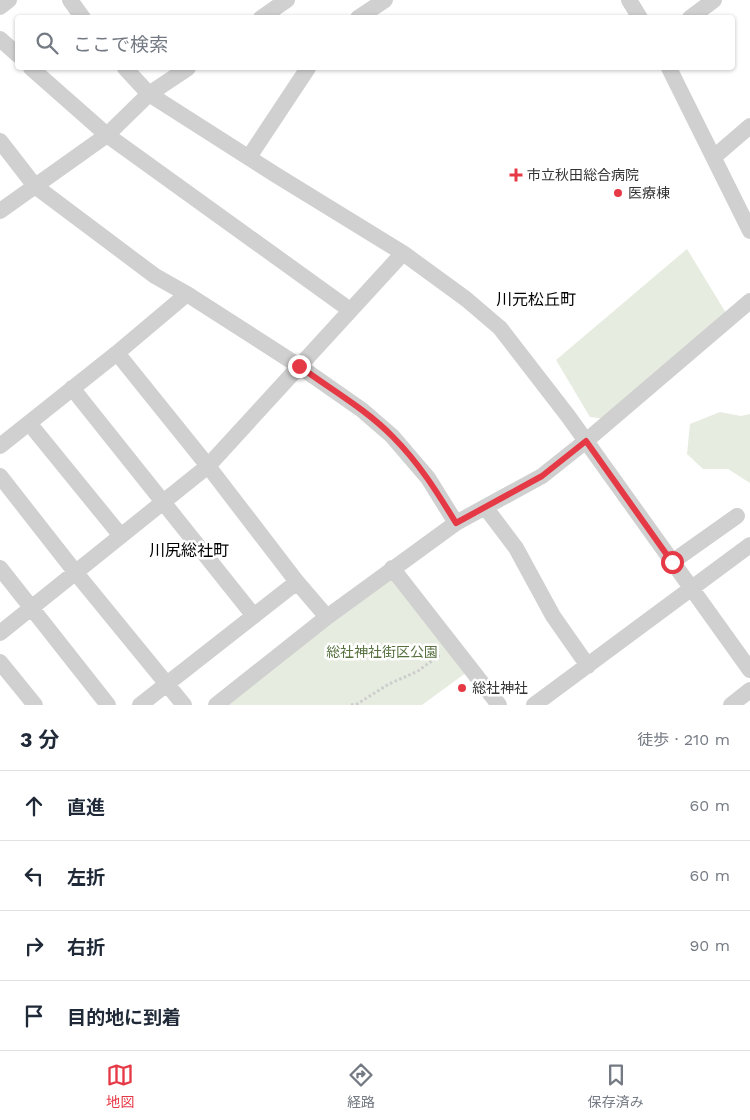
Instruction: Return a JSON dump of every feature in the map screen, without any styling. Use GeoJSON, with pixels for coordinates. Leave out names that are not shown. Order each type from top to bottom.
{"type":"FeatureCollection","features":[{"type":"Feature","properties":{"kind":"street"},"geometry":{"type":"LineString","coordinates":[[0,7],[9,0]]}},
{"type":"Feature","properties":{"kind":"street"},"geometry":{"type":"LineString","coordinates":[[70,0],[81,15]]}},
{"type":"Feature","properties":{"kind":"street"},"geometry":{"type":"LineString","coordinates":[[265,15],[286,0]]}},
{"type":"Feature","properties":{"kind":"street"},"geometry":{"type":"LineString","coordinates":[[362,15],[385,0]]}},
{"type":"Feature","properties":{"kind":"street"},"geometry":{"type":"LineString","coordinates":[[629,0],[638,15]]}},
{"type":"Feature","properties":{"kind":"street"},"geometry":{"type":"LineString","coordinates":[[694,15],[714,0]]}},
{"type":"Feature","properties":{"kind":"street"},"geometry":{"type":"LineString","coordinates":[[0,39],[15,52]]}},
{"type":"Feature","properties":{"kind":"street"},"geometry":{"type":"LineString","coordinates":[[33,70],[107,136],[350,310]]}},
{"type":"Feature","properties":{"kind":"street"},"geometry":{"type":"LineString","coordinates":[[126,70],[149,94],[403,253],[466,299],[500,328],[540,378],[750,670]]}},
{"type":"Feature","properties":{"kind":"street"},"geometry":{"type":"LineString","coordinates":[[0,211],[107,136],[149,94],[185,70]]}},
{"type":"Feature","properties":{"kind":"street"},"geometry":{"type":"LineString","coordinates":[[249,157],[307,70]]}},
{"type":"Feature","properties":{"kind":"street"},"geometry":{"type":"LineString","coordinates":[[670,70],[750,231]]}},
{"type":"Feature","properties":{"kind":"street"},"geometry":{"type":"LineString","coordinates":[[714,157],[750,126]]}},
{"type":"Feature","properties":{"kind":"street"},"geometry":{"type":"LineString","coordinates":[[0,141],[35,186],[155,276],[187,294],[299,366],[362,410],[392,436],[428,478],[456,523]]}},
{"type":"Feature","properties":{"kind":"street"},"geometry":{"type":"LineString","coordinates":[[0,633],[208,466],[403,253]]}},
{"type":"Feature","properties":{"kind":"street"},"geometry":{"type":"LineString","coordinates":[[0,446],[117,353],[187,294]]}},
{"type":"Feature","properties":{"kind":"street"},"geometry":{"type":"LineString","coordinates":[[216,705],[327,617],[456,523],[542,476],[586,441],[750,301]]}},
{"type":"Feature","properties":{"kind":"street"},"geometry":{"type":"LineString","coordinates":[[117,353],[208,466],[297,582],[327,617]]}},
{"type":"Feature","properties":{"kind":"street"},"geometry":{"type":"LineString","coordinates":[[72,388],[254,616]]}},
{"type":"Feature","properties":{"kind":"street"},"geometry":{"type":"LineString","coordinates":[[29,423],[121,536]]}},
{"type":"Feature","properties":{"kind":"street"},"geometry":{"type":"LineString","coordinates":[[0,476],[76,573],[184,705]]}},
{"type":"Feature","properties":{"kind":"street"},"geometry":{"type":"LineString","coordinates":[[485,507],[516,548],[553,616],[588,666]]}},
{"type":"Feature","properties":{"kind":"street"},"geometry":{"type":"LineString","coordinates":[[672,562],[737,516]]}},
{"type":"Feature","properties":{"kind":"street"},"geometry":{"type":"LineString","coordinates":[[534,705],[750,545]]}},
{"type":"Feature","properties":{"kind":"street"},"geometry":{"type":"LineString","coordinates":[[0,568],[108,705]]}},
{"type":"Feature","properties":{"kind":"street"},"geometry":{"type":"LineString","coordinates":[[392,568],[500,705]]}},
{"type":"Feature","properties":{"kind":"street"},"geometry":{"type":"LineString","coordinates":[[140,705],[297,582]]}},
{"type":"Feature","properties":{"kind":"street"},"geometry":{"type":"LineString","coordinates":[[0,662],[35,705]]}},
{"type":"Feature","properties":{"kind":"street"},"geometry":{"type":"LineString","coordinates":[[731,705],[750,690]]}},
{"type":"Feature","properties":{"kind":"path"},"geometry":{"type":"LineString","coordinates":[[351,705],[357,704],[389,684],[418,671],[452,645]]}},
{"type":"Feature","properties":{"kind":"green space"},"geometry":{"type":"Polygon","coordinates":[[[687,249],[726,313],[606,419],[590,417],[556,360],[687,249]]]}},
{"type":"Feature","properties":{"kind":"green space"},"geometry":{"type":"Polygon","coordinates":[[[720,412],[741,416],[750,414],[750,483],[728,469],[703,469],[687,454],[690,424],[720,412]]]}},
{"type":"Feature","properties":{"kind":"green space","name":"総社神社街区公園"},"geometry":{"type":"Polygon","coordinates":[[[393,578],[467,672],[422,705],[227,705],[330,624],[393,578]]]}},
{"type":"Feature","properties":{"kind":"place","name":"市立秋田総合病院"},"geometry":{"type":"Point","coordinates":[516,175]}},
{"type":"Feature","properties":{"kind":"place","name":"医療棟"},"geometry":{"type":"Point","coordinates":[618,193]}},
{"type":"Feature","properties":{"kind":"place","name":"総社神社"},"geometry":{"type":"Point","coordinates":[462,688]}},
{"type":"Feature","properties":{"kind":"district","name":"川元松丘町"},"geometry":{"type":"Point","coordinates":[536,299]}},
{"type":"Feature","properties":{"kind":"district","name":"川尻総社町"},"geometry":{"type":"Point","coordinates":[189,550]}},
{"type":"Feature","properties":{"kind":"route"},"geometry":{"type":"LineString","coordinates":[[299,366],[326,387],[362,410],[392,436],[428,478],[456,523],[542,476],[586,441],[672,562]]}}]}
